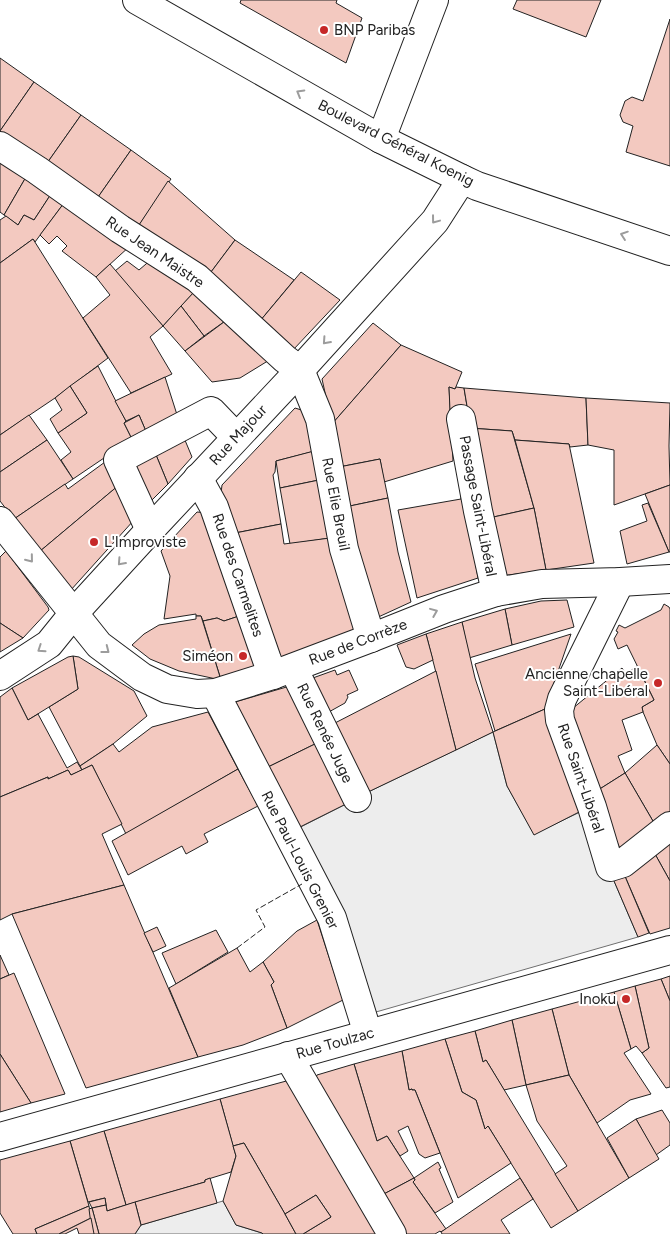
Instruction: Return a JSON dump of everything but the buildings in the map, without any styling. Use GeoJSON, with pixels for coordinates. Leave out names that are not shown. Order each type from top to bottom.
{"type":"FeatureCollection","features":[{"type":"Feature","properties":{"kind":"street","name":"Boulevard Général Koenig"},"geometry":{"type":"LineString","coordinates":[[137,0],[381,139],[462,179],[477,186],[670,251]]}},
{"type":"Feature","properties":{"kind":"street"},"geometry":{"type":"LineString","coordinates":[[381,139],[434,0]]}},
{"type":"Feature","properties":{"kind":"street","name":"Rue Jean Maistre"},"geometry":{"type":"LineString","coordinates":[[0,146],[197,278],[285,359],[300,370]]}},
{"type":"Feature","properties":{"kind":"street","name":"Rue Majour"},"geometry":{"type":"LineString","coordinates":[[0,676],[49,644],[74,613],[300,370],[435,221],[462,179]]}},
{"type":"Feature","properties":{"kind":"street","name":"Rue Elie Breuil"},"geometry":{"type":"LineString","coordinates":[[300,370],[320,419],[344,549],[371,638]]}},
{"type":"Feature","properties":{"kind":"street"},"geometry":{"type":"LineString","coordinates":[[150,530],[118,460],[211,412],[236,437]]}},
{"type":"Feature","properties":{"kind":"street","name":"Passage Saint-Libéral"},"geometry":{"type":"LineString","coordinates":[[461,420],[496,592]]}},
{"type":"Feature","properties":{"kind":"street","name":"Rue des Carmelites"},"geometry":{"type":"LineString","coordinates":[[198,478],[214,507],[267,660],[283,671]]}},
{"type":"Feature","properties":{"kind":"street","name":"Rue de Corrèze"},"geometry":{"type":"LineString","coordinates":[[0,521],[100,644],[142,677],[167,689],[197,694],[215,694],[283,671],[444,608],[496,592],[542,584],[670,579]]}},
{"type":"Feature","properties":{"kind":"street","name":"Rue Saint-Libéral"},"geometry":{"type":"LineString","coordinates":[[620,582],[562,699],[559,710],[560,720],[592,807],[610,867],[623,863],[670,826]]}},
{"type":"Feature","properties":{"kind":"street","name":"Rue Renée Juge"},"geometry":{"type":"LineString","coordinates":[[283,671],[357,798]]}},
{"type":"Feature","properties":{"kind":"street","name":"Rue Paul-Louis Grenier"},"geometry":{"type":"LineString","coordinates":[[215,694],[332,918],[368,1034]]}},
{"type":"Feature","properties":{"kind":"street","name":"Rue Toulzac"},"geometry":{"type":"LineString","coordinates":[[0,1137],[670,950]]}},
{"type":"Feature","properties":{"kind":"street"},"geometry":{"type":"LineString","coordinates":[[288,1056],[392,1234]]}},
{"type":"Feature","properties":{"kind":"shaded area"},"geometry":{"type":"Polygon","coordinates":[[[493,732],[507,786],[534,834],[599,803],[621,851],[624,874],[614,881],[638,937],[362,1016],[343,1000],[303,884],[277,839],[366,793],[493,732]]]}},
{"type":"Feature","properties":{"kind":"shaded area"},"geometry":{"type":"Polygon","coordinates":[[[223,1201],[236,1225],[263,1234],[135,1234],[141,1225],[223,1201]]]}},
{"type":"Feature","properties":{"kind":"fence"},"geometry":{"type":"LineString","coordinates":[[237,948],[265,927],[256,910],[302,884]]}},
{"type":"Feature","properties":{"kind":"place","name":"BNP Paribas"},"geometry":{"type":"Point","coordinates":[324,30]}},
{"type":"Feature","properties":{"kind":"place","name":"L'Improviste"},"geometry":{"type":"Point","coordinates":[94,542]}},
{"type":"Feature","properties":{"kind":"place","name":"Siméon"},"geometry":{"type":"Point","coordinates":[243,656]}},
{"type":"Feature","properties":{"kind":"place","name":"Ancienne chapelle Saint-Libéral"},"geometry":{"type":"Point","coordinates":[658,683]}},
{"type":"Feature","properties":{"kind":"place","name":"Inoku"},"geometry":{"type":"Point","coordinates":[626,999]}}]}
